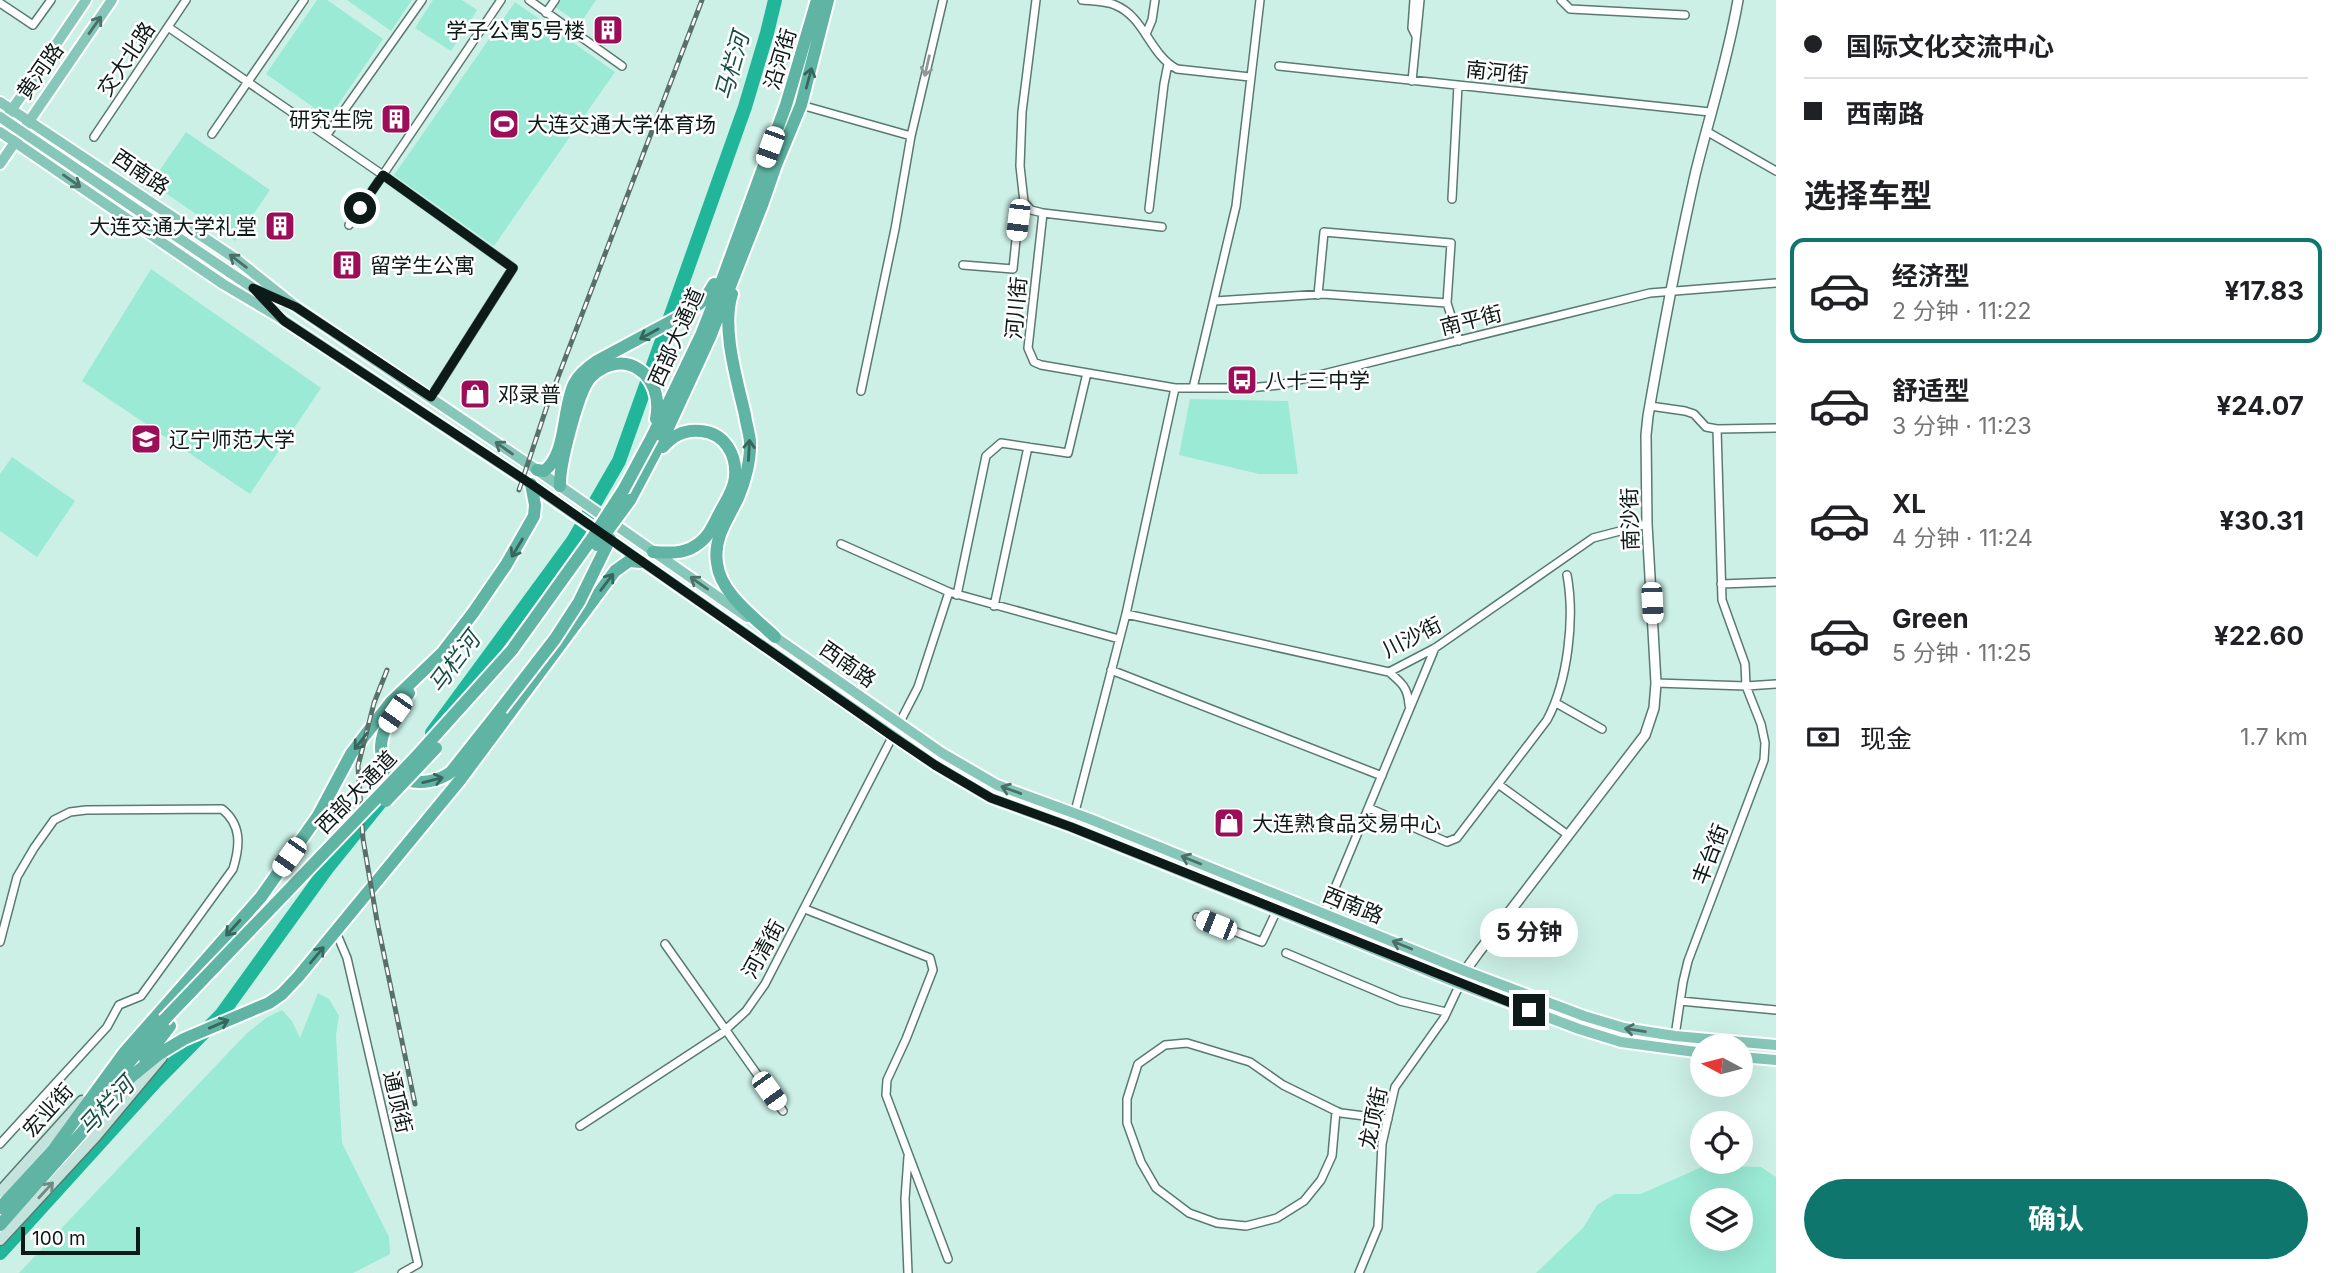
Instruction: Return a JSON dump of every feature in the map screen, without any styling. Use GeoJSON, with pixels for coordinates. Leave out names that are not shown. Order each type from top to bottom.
{"type":"FeatureCollection","features":[{"type":"Feature","properties":{"kind":"highway","name":"沿河街"},"geometry":{"type":"LineString","coordinates":[[769,166],[801,105],[820,1]]}},
{"type":"Feature","properties":{"kind":"highway","name":"沿河街"},"geometry":{"type":"LineString","coordinates":[[769,166],[820,1]]}},
{"type":"Feature","properties":{"kind":"highway","name":"西部大通道"},"geometry":{"type":"LineString","coordinates":[[132,1076],[167,1023],[422,764],[519,655],[630,500],[710,337],[762,205],[769,166]]}},
{"type":"Feature","properties":{"kind":"highway","name":"西部大通道"},"geometry":{"type":"LineString","coordinates":[[0,1208],[512,650],[624,489],[702,333],[747,214],[769,166]]}},
{"type":"Feature","properties":{"kind":"highway"},"geometry":{"type":"LineString","coordinates":[[762,205],[730,300],[730,335],[750,441],[739,496],[723,524],[717,544],[716,562],[719,575],[728,590],[775,637]]}},
{"type":"Feature","properties":{"kind":"highway"},"geometry":{"type":"LineString","coordinates":[[537,470],[544,471],[554,462],[574,383],[584,370],[692,310],[705,299],[747,214]]}},
{"type":"Feature","properties":{"kind":"highway"},"geometry":{"type":"LineString","coordinates":[[563,488],[561,467],[582,392],[593,375],[610,365],[620,364],[643,372],[652,380],[659,405],[652,436]]}},
{"type":"Feature","properties":{"kind":"highway"},"geometry":{"type":"LineString","coordinates":[[648,466],[671,437],[695,430],[708,431],[720,436],[728,446],[733,458],[735,476],[732,490],[704,540],[693,548],[675,553],[653,552]]}},
{"type":"Feature","properties":{"kind":"highway"},"geometry":{"type":"LineString","coordinates":[[51,1153],[124,1053],[261,897],[318,816],[351,754],[391,702],[443,652],[473,613],[534,516],[531,484]]}},
{"type":"Feature","properties":{"kind":"highway"},"geometry":{"type":"LineString","coordinates":[[422,671],[386,726],[381,744],[382,755],[395,774],[409,782],[419,783],[441,780],[451,772],[555,639],[579,603],[630,500]]}},
{"type":"Feature","properties":{"kind":"highway"},"geometry":{"type":"LineString","coordinates":[[0,1225],[132,1076],[184,1039],[269,1003],[298,977],[460,780],[615,571],[629,561],[641,562]]}},
{"type":"Feature","properties":{"kind":"main road","name":"黄河路"},"geometry":{"type":"LineString","coordinates":[[0,126],[86,0]]}},
{"type":"Feature","properties":{"kind":"main road","name":"黄河路"},"geometry":{"type":"LineString","coordinates":[[0,164],[112,0]]}},
{"type":"Feature","properties":{"kind":"main road","name":"西南路"},"geometry":{"type":"LineString","coordinates":[[0,102],[236,258],[296,307],[537,470],[942,753],[997,785],[1075,813],[1465,971],[1584,1016],[1624,1028],[1675,1036],[1776,1045]]}},
{"type":"Feature","properties":{"kind":"main road","name":"西南路"},"geometry":{"type":"LineString","coordinates":[[0,117],[253,288]]}},
{"type":"Feature","properties":{"kind":"main road","name":"西南路"},"geometry":{"type":"LineString","coordinates":[[0,132],[223,284],[284,321],[531,484],[892,736],[991,798],[1071,827],[1579,1030],[1621,1042],[1690,1052]]}},
{"type":"Feature","properties":{"kind":"main road"},"geometry":{"type":"LineString","coordinates":[[253,288],[296,307]]}},
{"type":"Feature","properties":{"kind":"main road"},"geometry":{"type":"LineString","coordinates":[[253,288],[284,321]]}},
{"type":"Feature","properties":{"kind":"main road"},"geometry":{"type":"LineString","coordinates":[[0,1240],[96,1136],[170,1047]]}},
{"type":"Feature","properties":{"kind":"main road","name":"宏业街"},"geometry":{"type":"LineString","coordinates":[[0,1192],[124,1053]]}},
{"type":"Feature","properties":{"kind":"main road"},"geometry":{"type":"LineString","coordinates":[[1754,1058],[1776,1059]]}},
{"type":"Feature","properties":{"kind":"main road"},"geometry":{"type":"LineString","coordinates":[[96,1136],[127,1089],[132,1076]]}},
{"type":"Feature","properties":{"kind":"main road"},"geometry":{"type":"LineString","coordinates":[[69,1116],[115,1082]]}},
{"type":"Feature","properties":{"kind":"street"},"geometry":{"type":"LineString","coordinates":[[0,3],[33,25],[51,0]]}},
{"type":"Feature","properties":{"kind":"street","name":"交大北路"},"geometry":{"type":"LineString","coordinates":[[94,137],[186,0]]}},
{"type":"Feature","properties":{"kind":"street"},"geometry":{"type":"LineString","coordinates":[[212,134],[304,0]]}},
{"type":"Feature","properties":{"kind":"street"},"geometry":{"type":"LineString","coordinates":[[326,136],[422,0]]}},
{"type":"Feature","properties":{"kind":"street"},"geometry":{"type":"LineString","coordinates":[[349,225],[501,0]]}},
{"type":"Feature","properties":{"kind":"street"},"geometry":{"type":"LineString","coordinates":[[529,0],[622,66]]}},
{"type":"Feature","properties":{"kind":"street"},"geometry":{"type":"LineString","coordinates":[[546,13],[555,0]]}},
{"type":"Feature","properties":{"kind":"street"},"geometry":{"type":"LineString","coordinates":[[861,391],[911,136],[943,0]]}},
{"type":"Feature","properties":{"kind":"street"},"geometry":{"type":"LineString","coordinates":[[963,265],[1013,269],[1018,220],[1024,202],[1020,166],[1022,112],[1036,0]]}},
{"type":"Feature","properties":{"kind":"street"},"geometry":{"type":"LineString","coordinates":[[1082,0],[1114,4],[1131,14],[1154,48],[1168,64],[1177,69],[1250,78]]}},
{"type":"Feature","properties":{"kind":"street"},"geometry":{"type":"LineString","coordinates":[[1146,34],[1152,20],[1155,0]]}},
{"type":"Feature","properties":{"kind":"street"},"geometry":{"type":"LineString","coordinates":[[1193,388],[1236,206],[1261,0]]}},
{"type":"Feature","properties":{"kind":"street"},"geometry":{"type":"LineString","coordinates":[[1414,0],[1412,28],[1416,36]]}},
{"type":"Feature","properties":{"kind":"street"},"geometry":{"type":"LineString","coordinates":[[1412,81],[1420,0]]}},
{"type":"Feature","properties":{"kind":"street"},"geometry":{"type":"LineString","coordinates":[[1561,0],[1570,9],[1685,15]]}},
{"type":"Feature","properties":{"kind":"street","name":"南沙街"},"geometry":{"type":"LineString","coordinates":[[1460,984],[1465,971],[1646,735],[1654,708],[1656,683],[1647,524],[1646,435],[1671,290],[1738,0]]}},
{"type":"Feature","properties":{"kind":"street"},"geometry":{"type":"LineString","coordinates":[[168,27],[513,268],[431,397]]}},
{"type":"Feature","properties":{"kind":"street"},"geometry":{"type":"LineString","coordinates":[[1149,209],[1168,64]]}},
{"type":"Feature","properties":{"kind":"street","name":"南河街"},"geometry":{"type":"LineString","coordinates":[[1279,66],[1710,112]]}},
{"type":"Feature","properties":{"kind":"street"},"geometry":{"type":"LineString","coordinates":[[1452,199],[1458,85]]}},
{"type":"Feature","properties":{"kind":"street"},"geometry":{"type":"LineString","coordinates":[[801,105],[911,136]]}},
{"type":"Feature","properties":{"kind":"street"},"geometry":{"type":"LineString","coordinates":[[1706,131],[1776,171]]}},
{"type":"Feature","properties":{"kind":"street"},"geometry":{"type":"LineString","coordinates":[[1024,202],[1031,210],[1043,213],[1162,227]]}},
{"type":"Feature","properties":{"kind":"street","name":"河川街"},"geometry":{"type":"LineString","coordinates":[[1043,213],[1028,348],[1034,362],[1175,388]]}},
{"type":"Feature","properties":{"kind":"street"},"geometry":{"type":"LineString","coordinates":[[1318,295],[1324,232],[1451,243],[1447,303],[1459,341]]}},
{"type":"Feature","properties":{"kind":"street","name":"南平街"},"geometry":{"type":"LineString","coordinates":[[1175,388],[1250,388],[1279,385],[1650,293],[1776,284]]}},
{"type":"Feature","properties":{"kind":"street"},"geometry":{"type":"LineString","coordinates":[[1215,301],[1318,295],[1447,303]]}},
{"type":"Feature","properties":{"kind":"street","name":"河清街"},"geometry":{"type":"LineString","coordinates":[[580,1126],[725,1030],[746,1011],[765,984],[806,909],[918,687],[953,594],[986,456],[1001,443],[1068,453],[1087,373]]}},
{"type":"Feature","properties":{"kind":"street"},"geometry":{"type":"LineString","coordinates":[[1071,827],[1126,614],[1175,388]]}},
{"type":"Feature","properties":{"kind":"street"},"geometry":{"type":"LineString","coordinates":[[1650,407],[1685,411],[1694,415],[1706,427],[1717,429],[1776,428]]}},
{"type":"Feature","properties":{"kind":"street","name":"丰台街"},"geometry":{"type":"LineString","coordinates":[[1675,1036],[1688,961],[1764,760],[1765,743],[1761,724],[1746,686],[1745,664],[1722,600],[1717,429]]}},
{"type":"Feature","properties":{"kind":"street"},"geometry":{"type":"LineString","coordinates":[[994,606],[1028,447]]}},
{"type":"Feature","properties":{"kind":"street","name":"川沙街"},"geometry":{"type":"LineString","coordinates":[[1126,614],[1389,672],[1435,648],[1593,538],[1647,524]]}},
{"type":"Feature","properties":{"kind":"street"},"geometry":{"type":"LineString","coordinates":[[841,544],[953,594],[1119,639]]}},
{"type":"Feature","properties":{"kind":"street"},"geometry":{"type":"LineString","coordinates":[[1369,808],[1447,842],[1457,838],[1548,720],[1556,703],[1568,643],[1571,596],[1567,575]]}},
{"type":"Feature","properties":{"kind":"street"},"geometry":{"type":"LineString","coordinates":[[1721,584],[1776,582]]}},
{"type":"Feature","properties":{"kind":"street"},"geometry":{"type":"LineString","coordinates":[[1324,914],[1435,648]]}},
{"type":"Feature","properties":{"kind":"street"},"geometry":{"type":"LineString","coordinates":[[1111,670],[1382,776]]}},
{"type":"Feature","properties":{"kind":"street"},"geometry":{"type":"LineString","coordinates":[[1389,672],[1405,685],[1409,694],[1410,710]]}},
{"type":"Feature","properties":{"kind":"street"},"geometry":{"type":"LineString","coordinates":[[1656,683],[1746,686],[1776,684]]}},
{"type":"Feature","properties":{"kind":"street"},"geometry":{"type":"LineString","coordinates":[[1556,703],[1602,729]]}},
{"type":"Feature","properties":{"kind":"street"},"geometry":{"type":"LineString","coordinates":[[1498,784],[1568,835]]}},
{"type":"Feature","properties":{"kind":"street"},"geometry":{"type":"LineString","coordinates":[[0,942],[17,877],[54,820],[70,812],[222,809],[232,817],[239,850],[233,869],[141,996],[119,1005],[107,1027],[0,1144]]}},
{"type":"Feature","properties":{"kind":"street"},"geometry":{"type":"LineString","coordinates":[[806,909],[930,958],[933,970],[887,1080],[886,1095],[948,1259]]}},
{"type":"Feature","properties":{"kind":"street"},"geometry":{"type":"LineString","coordinates":[[1197,917],[1262,942],[1277,910]]}},
{"type":"Feature","properties":{"kind":"street","name":"通顶街"},"geometry":{"type":"LineString","coordinates":[[336,932],[346,958],[418,1264],[402,1273]]}},
{"type":"Feature","properties":{"kind":"street"},"geometry":{"type":"LineString","coordinates":[[665,944],[783,1111]]}},
{"type":"Feature","properties":{"kind":"street"},"geometry":{"type":"LineString","coordinates":[[1286,953],[1400,1001],[1446,1012]]}},
{"type":"Feature","properties":{"kind":"street","name":"龙顶街"},"geometry":{"type":"LineString","coordinates":[[1359,1273],[1378,1227],[1382,1144],[1395,1087],[1446,1012],[1460,984]]}},
{"type":"Feature","properties":{"kind":"street"},"geometry":{"type":"LineString","coordinates":[[1680,1001],[1776,1010]]}},
{"type":"Feature","properties":{"kind":"street"},"geometry":{"type":"LineString","coordinates":[[1336,1111],[1332,1156],[1321,1180],[1304,1201],[1276,1218],[1246,1226],[1217,1223],[1189,1213],[1156,1188],[1141,1162],[1127,1123],[1127,1099],[1138,1064],[1165,1045],[1187,1043],[1250,1062],[1283,1086],[1341,1113],[1388,1119]]}},
{"type":"Feature","properties":{"kind":"street"},"geometry":{"type":"LineString","coordinates":[[908,1273],[905,1199],[909,1153]]}},
{"type":"Feature","properties":{"kind":"green space"},"geometry":{"type":"Polygon","coordinates":[[[317,0],[327,0],[383,39],[329,118],[266,74],[317,0]]]}},
{"type":"Feature","properties":{"kind":"green space"},"geometry":{"type":"Polygon","coordinates":[[[347,0],[412,0],[391,31],[347,0]]]}},
{"type":"Feature","properties":{"kind":"green space"},"geometry":{"type":"Polygon","coordinates":[[[433,0],[462,0],[477,10],[451,51],[415,28],[433,0]]]}},
{"type":"Feature","properties":{"kind":"green space"},"geometry":{"type":"Polygon","coordinates":[[[560,0],[596,0],[580,24],[555,7],[560,0]]]}},
{"type":"Feature","properties":{"kind":"green space","name":"大连交通大学体育场"},"geometry":{"type":"Polygon","coordinates":[[[515,2],[615,72],[494,246],[394,175],[515,2]]]}},
{"type":"Feature","properties":{"kind":"green space"},"geometry":{"type":"Polygon","coordinates":[[[186,132],[270,190],[235,241],[151,183],[186,132]]]}},
{"type":"Feature","properties":{"kind":"green space"},"geometry":{"type":"Polygon","coordinates":[[[151,269],[321,388],[250,494],[82,381],[151,269]]]}},
{"type":"Feature","properties":{"kind":"green space"},"geometry":{"type":"Polygon","coordinates":[[[1190,399],[1288,401],[1298,474],[1259,474],[1179,455],[1190,399]]]}},
{"type":"Feature","properties":{"kind":"green space"},"geometry":{"type":"Polygon","coordinates":[[[12,457],[75,501],[37,557],[0,531],[0,474],[12,457]]]}},
{"type":"Feature","properties":{"kind":"green space"},"geometry":{"type":"Polygon","coordinates":[[[318,993],[329,999],[339,1016],[336,1035],[342,1143],[389,1237],[390,1254],[353,1273],[19,1273],[246,1034],[266,1018],[282,1010],[292,1021],[300,1038],[318,993]]]}},
{"type":"Feature","properties":{"kind":"green space"},"geometry":{"type":"Polygon","coordinates":[[[1753,1167],[1761,1167],[1776,1177],[1776,1273],[1536,1273],[1583,1228],[1597,1205],[1615,1194],[1641,1194],[1690,1172],[1753,1174],[1753,1167]]]}},
{"type":"Feature","properties":{"kind":"waterway","name":"马栏河"},"geometry":{"type":"LineString","coordinates":[[432,733],[573,541],[619,461],[745,107],[775,0]]}},
{"type":"Feature","properties":{"kind":"waterway","name":"马栏河"},"geometry":{"type":"LineString","coordinates":[[0,1253],[156,1081],[221,1015],[328,867],[386,795]]}},
{"type":"Feature","properties":{"kind":"railway"},"geometry":{"type":"LineString","coordinates":[[519,490],[547,406],[702,0]]}},
{"type":"Feature","properties":{"kind":"railway"},"geometry":{"type":"LineString","coordinates":[[387,670],[374,703],[358,766],[363,839],[415,1104]]}},
{"type":"Feature","properties":{"kind":"place","name":"学子公寓5号楼"},"geometry":{"type":"Point","coordinates":[608,30]}},
{"type":"Feature","properties":{"kind":"place","name":"研究生院"},"geometry":{"type":"Point","coordinates":[396,119]}},
{"type":"Feature","properties":{"kind":"place","name":"大连交通大学体育场"},"geometry":{"type":"Point","coordinates":[504,124]}},
{"type":"Feature","properties":{"kind":"place","name":"大连交通大学礼堂"},"geometry":{"type":"Point","coordinates":[280,226]}},
{"type":"Feature","properties":{"kind":"place","name":"留学生公寓"},"geometry":{"type":"Point","coordinates":[347,265]}},
{"type":"Feature","properties":{"kind":"place","name":"八十三中学"},"geometry":{"type":"Point","coordinates":[1242,380]}},
{"type":"Feature","properties":{"kind":"place","name":"邓录普"},"geometry":{"type":"Point","coordinates":[475,394]}},
{"type":"Feature","properties":{"kind":"place","name":"辽宁师范大学"},"geometry":{"type":"Point","coordinates":[146,439]}},
{"type":"Feature","properties":{"kind":"place","name":"大连熟食品交易中心"},"geometry":{"type":"Point","coordinates":[1229,823]}},
{"type":"Feature","properties":{"kind":"route"},"geometry":{"type":"LineString","coordinates":[[360,208],[383,175],[513,268],[431,397],[296,307],[253,288],[284,321],[531,484],[892,736],[991,798],[1071,827],[1529,1010]]}}]}
